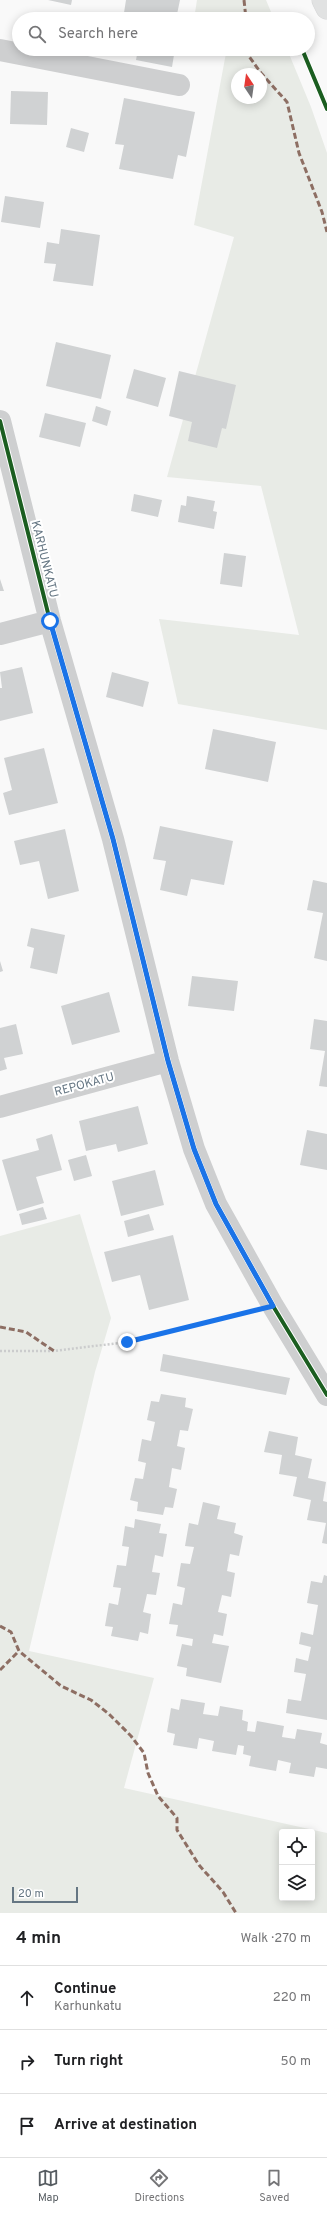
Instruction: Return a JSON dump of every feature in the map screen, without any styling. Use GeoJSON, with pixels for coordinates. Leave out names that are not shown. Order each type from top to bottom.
{"type":"FeatureCollection","features":[{"type":"Feature","properties":{"kind":"main road"},"geometry":{"type":"LineString","coordinates":[[323,0],[327,8]]}},
{"type":"Feature","properties":{"kind":"street"},"geometry":{"type":"LineString","coordinates":[[0,50],[12,52]]}},
{"type":"Feature","properties":{"kind":"street"},"geometry":{"type":"LineString","coordinates":[[31,56],[179,85]]}},
{"type":"Feature","properties":{"kind":"street","name":"KARHUNKATU"},"geometry":{"type":"LineString","coordinates":[[0,421],[50,621],[113,839],[168,1061],[194,1149],[216,1204],[273,1306],[327,1395]]}},
{"type":"Feature","properties":{"kind":"street"},"geometry":{"type":"LineString","coordinates":[[0,634],[50,621]]}},
{"type":"Feature","properties":{"kind":"street","name":"REPOKATU"},"geometry":{"type":"LineString","coordinates":[[0,1107],[168,1061]]}},
{"type":"Feature","properties":{"kind":"path"},"geometry":{"type":"LineString","coordinates":[[0,1351],[54,1350],[127,1342],[273,1306]]}},
{"type":"Feature","properties":{"kind":"shaded area"},"geometry":{"type":"Polygon","coordinates":[[[197,0],[266,0],[271,12],[195,12],[197,0]]]}},
{"type":"Feature","properties":{"kind":"shaded area"},"geometry":{"type":"Polygon","coordinates":[[[225,56],[290,56],[311,107],[327,153],[327,730],[178,704],[159,619],[299,635],[261,486],[167,477],[234,237],[194,225],[225,56]]]}},
{"type":"Feature","properties":{"kind":"shaded area"},"geometry":{"type":"Polygon","coordinates":[[[80,1214],[111,1318],[95,1372],[29,1651],[154,1678],[124,1788],[309,1829],[279,1829],[279,1901],[315,1901],[315,1830],[327,1833],[327,1913],[0,1913],[0,1236],[80,1214]]]}},
{"type":"Feature","properties":{"kind":"building"},"geometry":{"type":"Polygon","coordinates":[[[48,0],[72,0],[71,5],[48,0]]]}},
{"type":"Feature","properties":{"kind":"building"},"geometry":{"type":"Polygon","coordinates":[[[126,0],[180,0],[177,12],[124,12],[126,0]]]}},
{"type":"Feature","properties":{"kind":"building"},"geometry":{"type":"Polygon","coordinates":[[[137,56],[174,56],[172,67],[136,60],[137,56]]]}},
{"type":"Feature","properties":{"kind":"building"},"geometry":{"type":"Polygon","coordinates":[[[11,91],[48,92],[47,125],[10,124],[11,91]]]}},
{"type":"Feature","properties":{"kind":"building"},"geometry":{"type":"Polygon","coordinates":[[[124,98],[195,112],[186,157],[178,155],[173,179],[119,169],[124,145],[115,144],[124,98]]]}},
{"type":"Feature","properties":{"kind":"building"},"geometry":{"type":"Polygon","coordinates":[[[71,128],[89,133],[84,152],[66,147],[71,128]]]}},
{"type":"Feature","properties":{"kind":"building"},"geometry":{"type":"Polygon","coordinates":[[[5,196],[44,202],[40,228],[1,222],[5,196]]]}},
{"type":"Feature","properties":{"kind":"building"},"geometry":{"type":"Polygon","coordinates":[[[61,229],[100,235],[93,286],[53,281],[56,264],[44,263],[47,242],[59,244],[61,229]]]}},
{"type":"Feature","properties":{"kind":"building"},"geometry":{"type":"Polygon","coordinates":[[[56,342],[111,355],[101,399],[46,386],[56,342]]]}},
{"type":"Feature","properties":{"kind":"building"},"geometry":{"type":"Polygon","coordinates":[[[134,369],[166,378],[158,407],[126,398],[134,369]]]}},
{"type":"Feature","properties":{"kind":"building"},"geometry":{"type":"Polygon","coordinates":[[[179,371],[236,385],[226,429],[222,428],[217,448],[188,441],[192,422],[169,416],[179,371]]]}},
{"type":"Feature","properties":{"kind":"building"},"geometry":{"type":"Polygon","coordinates":[[[96,406],[111,411],[107,426],[92,421],[96,406]]]}},
{"type":"Feature","properties":{"kind":"building"},"geometry":{"type":"Polygon","coordinates":[[[45,413],[86,423],[80,447],[39,437],[45,413]]]}},
{"type":"Feature","properties":{"kind":"building"},"geometry":{"type":"Polygon","coordinates":[[[134,494],[162,500],[158,517],[131,511],[134,494]]]}},
{"type":"Feature","properties":{"kind":"building"},"geometry":{"type":"Polygon","coordinates":[[[187,496],[215,501],[213,511],[217,512],[214,529],[178,522],[181,505],[186,506],[187,496]]]}},
{"type":"Feature","properties":{"kind":"building"},"geometry":{"type":"Polygon","coordinates":[[[224,553],[246,556],[242,587],[220,584],[224,553]]]}},
{"type":"Feature","properties":{"kind":"building"},"geometry":{"type":"Polygon","coordinates":[[[0,579],[4,591],[0,591],[0,579]]]}},
{"type":"Feature","properties":{"kind":"building"},"geometry":{"type":"Polygon","coordinates":[[[22,667],[33,713],[0,721],[0,688],[2,688],[0,672],[22,667]]]}},
{"type":"Feature","properties":{"kind":"building"},"geometry":{"type":"Polygon","coordinates":[[[112,672],[149,682],[143,707],[106,697],[112,672]]]}},
{"type":"Feature","properties":{"kind":"building"},"geometry":{"type":"Polygon","coordinates":[[[213,729],[276,742],[268,782],[205,769],[213,729]]]}},
{"type":"Feature","properties":{"kind":"building"},"geometry":{"type":"Polygon","coordinates":[[[44,748],[58,803],[9,815],[3,793],[12,790],[4,758],[44,748]]]}},
{"type":"Feature","properties":{"kind":"building"},"geometry":{"type":"Polygon","coordinates":[[[160,826],[233,841],[224,885],[191,879],[187,896],[160,890],[166,861],[153,859],[160,826]]]}},
{"type":"Feature","properties":{"kind":"building"},"geometry":{"type":"Polygon","coordinates":[[[65,829],[79,891],[48,899],[39,861],[20,865],[14,841],[65,829]]]}},
{"type":"Feature","properties":{"kind":"building"},"geometry":{"type":"Polygon","coordinates":[[[313,880],[327,883],[327,961],[314,958],[323,913],[307,910],[313,880]]]}},
{"type":"Feature","properties":{"kind":"building"},"geometry":{"type":"Polygon","coordinates":[[[31,928],[65,935],[57,974],[30,968],[34,948],[27,946],[31,928]]]}},
{"type":"Feature","properties":{"kind":"building"},"geometry":{"type":"Polygon","coordinates":[[[0,961],[3,971],[0,972],[0,961]]]}},
{"type":"Feature","properties":{"kind":"building"},"geometry":{"type":"Polygon","coordinates":[[[192,976],[238,981],[234,1011],[188,1006],[192,976]]]}},
{"type":"Feature","properties":{"kind":"building"},"geometry":{"type":"Polygon","coordinates":[[[109,992],[120,1032],[72,1045],[61,1006],[109,992]]]}},
{"type":"Feature","properties":{"kind":"building"},"geometry":{"type":"Polygon","coordinates":[[[314,1019],[327,1021],[327,1087],[319,1086],[325,1051],[310,1049],[314,1019]]]}},
{"type":"Feature","properties":{"kind":"building"},"geometry":{"type":"Polygon","coordinates":[[[16,1024],[23,1054],[4,1058],[7,1069],[0,1071],[0,1028],[16,1024]]]}},
{"type":"Feature","properties":{"kind":"building"},"geometry":{"type":"Polygon","coordinates":[[[138,1106],[148,1144],[118,1152],[116,1144],[86,1151],[79,1121],[138,1106]]]}},
{"type":"Feature","properties":{"kind":"building"},"geometry":{"type":"Polygon","coordinates":[[[307,1130],[327,1134],[327,1170],[300,1165],[307,1130]]]}},
{"type":"Feature","properties":{"kind":"building"},"geometry":{"type":"Polygon","coordinates":[[[52,1134],[62,1170],[36,1177],[44,1203],[17,1211],[2,1160],[39,1150],[36,1139],[52,1134]]]}},
{"type":"Feature","properties":{"kind":"building"},"geometry":{"type":"Polygon","coordinates":[[[86,1155],[92,1176],[74,1181],[68,1160],[86,1155]]]}},
{"type":"Feature","properties":{"kind":"building"},"geometry":{"type":"Polygon","coordinates":[[[155,1170],[164,1205],[121,1216],[112,1181],[155,1170]]]}},
{"type":"Feature","properties":{"kind":"building"},"geometry":{"type":"Polygon","coordinates":[[[43,1207],[47,1219],[22,1225],[19,1214],[43,1207]]]}},
{"type":"Feature","properties":{"kind":"building"},"geometry":{"type":"Polygon","coordinates":[[[149,1214],[154,1230],[128,1237],[124,1221],[149,1214]]]}},
{"type":"Feature","properties":{"kind":"building"},"geometry":{"type":"Polygon","coordinates":[[[173,1235],[189,1300],[149,1310],[140,1275],[112,1282],[104,1252],[173,1235]]]}},
{"type":"Feature","properties":{"kind":"building"},"geometry":{"type":"Polygon","coordinates":[[[163,1354],[290,1378],[286,1395],[160,1371],[163,1354]]]}},
{"type":"Feature","properties":{"kind":"building"},"geometry":{"type":"Polygon","coordinates":[[[161,1394],[186,1398],[185,1407],[193,1409],[188,1431],[180,1430],[177,1446],[185,1448],[181,1470],[172,1468],[169,1487],[177,1489],[173,1508],[165,1507],[163,1515],[137,1511],[138,1502],[130,1500],[135,1478],[143,1479],[146,1463],[138,1461],[142,1439],[151,1441],[155,1422],[147,1420],[151,1401],[159,1402],[161,1394]]]}},
{"type":"Feature","properties":{"kind":"building"},"geometry":{"type":"Polygon","coordinates":[[[269,1431],[298,1437],[295,1455],[312,1459],[308,1478],[326,1482],[323,1501],[327,1502],[327,1544],[322,1543],[326,1523],[307,1520],[311,1500],[293,1496],[297,1477],[279,1474],[282,1455],[264,1452],[269,1431]]]}},
{"type":"Feature","properties":{"kind":"building"},"geometry":{"type":"Polygon","coordinates":[[[203,1502],[220,1506],[217,1519],[236,1523],[234,1533],[243,1536],[239,1556],[230,1554],[227,1571],[235,1573],[231,1597],[222,1595],[218,1612],[227,1614],[223,1636],[214,1634],[212,1643],[229,1646],[221,1683],[186,1676],[187,1668],[177,1666],[182,1644],[192,1646],[193,1639],[176,1636],[178,1625],[169,1624],[173,1603],[182,1605],[185,1588],[177,1586],[181,1563],[190,1564],[194,1547],[185,1546],[189,1523],[198,1525],[203,1502]]]}},
{"type":"Feature","properties":{"kind":"building"},"geometry":{"type":"Polygon","coordinates":[[[135,1519],[161,1524],[159,1533],[167,1534],[163,1557],[155,1555],[152,1572],[160,1573],[156,1595],[147,1594],[143,1612],[151,1614],[148,1634],[140,1632],[138,1641],[111,1636],[113,1627],[105,1626],[109,1603],[118,1605],[121,1588],[113,1587],[117,1565],[126,1566],[129,1547],[122,1546],[125,1526],[134,1528],[135,1519]]]}},
{"type":"Feature","properties":{"kind":"building"},"geometry":{"type":"Polygon","coordinates":[[[324,1575],[327,1576],[327,1720],[286,1713],[288,1699],[301,1701],[306,1674],[294,1672],[296,1658],[308,1661],[311,1647],[299,1644],[301,1632],[313,1635],[318,1605],[307,1603],[311,1581],[322,1583],[324,1575]]]}},
{"type":"Feature","properties":{"kind":"building"},"geometry":{"type":"Polygon","coordinates":[[[181,1699],[205,1703],[203,1714],[218,1716],[220,1706],[243,1710],[242,1720],[248,1722],[247,1731],[255,1732],[257,1721],[284,1726],[282,1737],[295,1739],[297,1729],[322,1733],[320,1743],[327,1745],[327,1769],[316,1767],[314,1777],[289,1773],[291,1763],[278,1760],[276,1771],[249,1766],[251,1756],[243,1754],[244,1746],[238,1745],[236,1755],[212,1751],[214,1741],[199,1738],[197,1749],[173,1745],[175,1734],[167,1732],[171,1708],[179,1710],[181,1699]]]}},
{"type":"Feature","properties":{"kind":"marked path"},"geometry":{"type":"LineString","coordinates":[[244,0],[245,12]]}},
{"type":"Feature","properties":{"kind":"marked path"},"geometry":{"type":"LineString","coordinates":[[249,56],[261,73],[287,102],[299,153],[322,212],[327,232]]}},
{"type":"Feature","properties":{"kind":"marked path"},"geometry":{"type":"LineString","coordinates":[[0,1327],[26,1332],[54,1351]]}},
{"type":"Feature","properties":{"kind":"marked path"},"geometry":{"type":"LineString","coordinates":[[0,1626],[11,1632],[19,1651],[61,1686],[91,1700],[109,1714],[131,1736],[144,1753],[148,1773],[158,1796],[177,1818],[177,1830],[199,1865],[223,1892],[236,1913]]}},
{"type":"Feature","properties":{"kind":"marked path"},"geometry":{"type":"LineString","coordinates":[[0,1670],[19,1651]]}},
{"type":"Feature","properties":{"kind":"cycle path"},"geometry":{"type":"LineString","coordinates":[[305,56],[327,109]]}},
{"type":"Feature","properties":{"kind":"cycle path"},"geometry":{"type":"LineString","coordinates":[[0,421],[50,621],[113,839],[168,1061],[194,1149],[216,1204],[273,1306],[327,1395]]}},
{"type":"Feature","properties":{"kind":"route"},"geometry":{"type":"LineString","coordinates":[[50,621],[113,839],[168,1061],[194,1149],[216,1204],[273,1306],[127,1342]]}}]}
